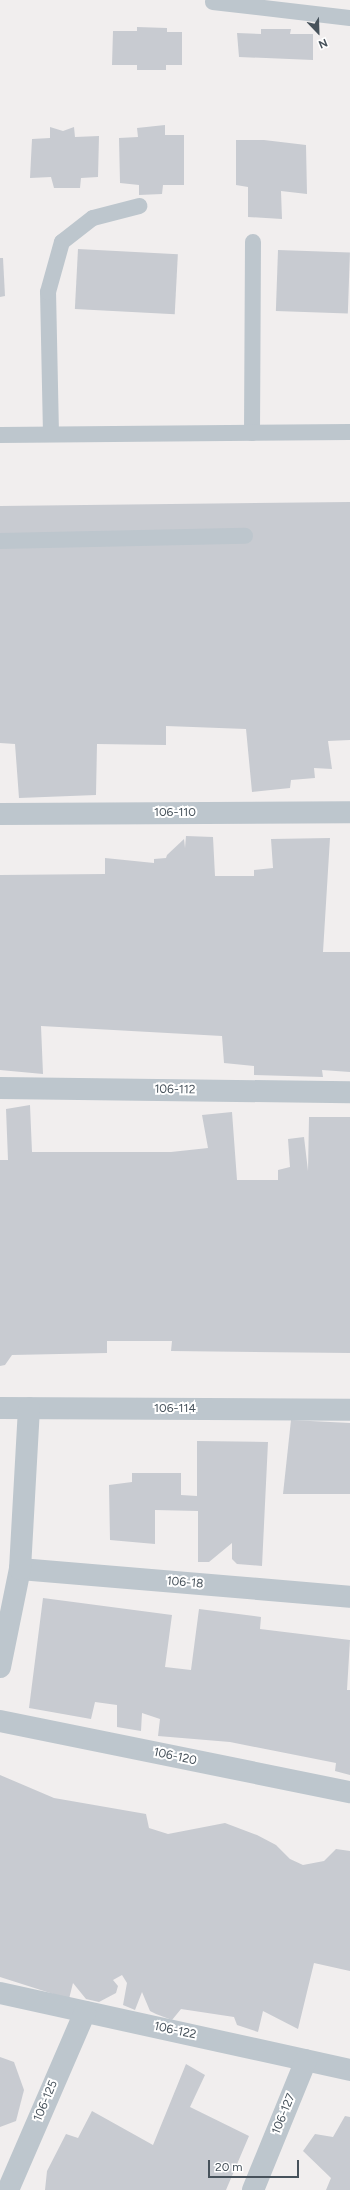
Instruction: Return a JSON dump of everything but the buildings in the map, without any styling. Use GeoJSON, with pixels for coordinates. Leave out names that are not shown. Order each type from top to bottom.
{"type":"FeatureCollection","features":[{"type":"Feature","properties":{"kind":"street","name":"106-110"},"geometry":{"type":"LineString","coordinates":[[0,814],[350,812]]}},
{"type":"Feature","properties":{"kind":"street","name":"106-112"},"geometry":{"type":"LineString","coordinates":[[0,1088],[350,1092]]}},
{"type":"Feature","properties":{"kind":"street","name":"106-114"},"geometry":{"type":"LineString","coordinates":[[0,1408],[350,1410]]}},
{"type":"Feature","properties":{"kind":"street"},"geometry":{"type":"LineString","coordinates":[[0,1667],[20,1569],[29,1408]]}},
{"type":"Feature","properties":{"kind":"street","name":"106-18"},"geometry":{"type":"LineString","coordinates":[[20,1569],[350,1597]]}},
{"type":"Feature","properties":{"kind":"street","name":"106-120"},"geometry":{"type":"LineString","coordinates":[[0,1721],[350,1792]]}},
{"type":"Feature","properties":{"kind":"street","name":"106-122"},"geometry":{"type":"LineString","coordinates":[[0,1993],[350,2070]]}},
{"type":"Feature","properties":{"kind":"street","name":"106-125"},"geometry":{"type":"LineString","coordinates":[[8,2190],[85,2012]]}},
{"type":"Feature","properties":{"kind":"street","name":"106-127"},"geometry":{"type":"LineString","coordinates":[[253,2190],[306,2060]]}},
{"type":"Feature","properties":{"kind":"lane"},"geometry":{"type":"LineString","coordinates":[[213,2],[350,18]]}},
{"type":"Feature","properties":{"kind":"lane"},"geometry":{"type":"LineString","coordinates":[[51,434],[48,292],[62,242],[93,218],[139,206]]}},
{"type":"Feature","properties":{"kind":"lane"},"geometry":{"type":"LineString","coordinates":[[252,433],[253,242]]}},
{"type":"Feature","properties":{"kind":"lane"},"geometry":{"type":"LineString","coordinates":[[0,435],[350,432]]}},
{"type":"Feature","properties":{"kind":"lane"},"geometry":{"type":"LineString","coordinates":[[0,541],[245,536]]}}]}
